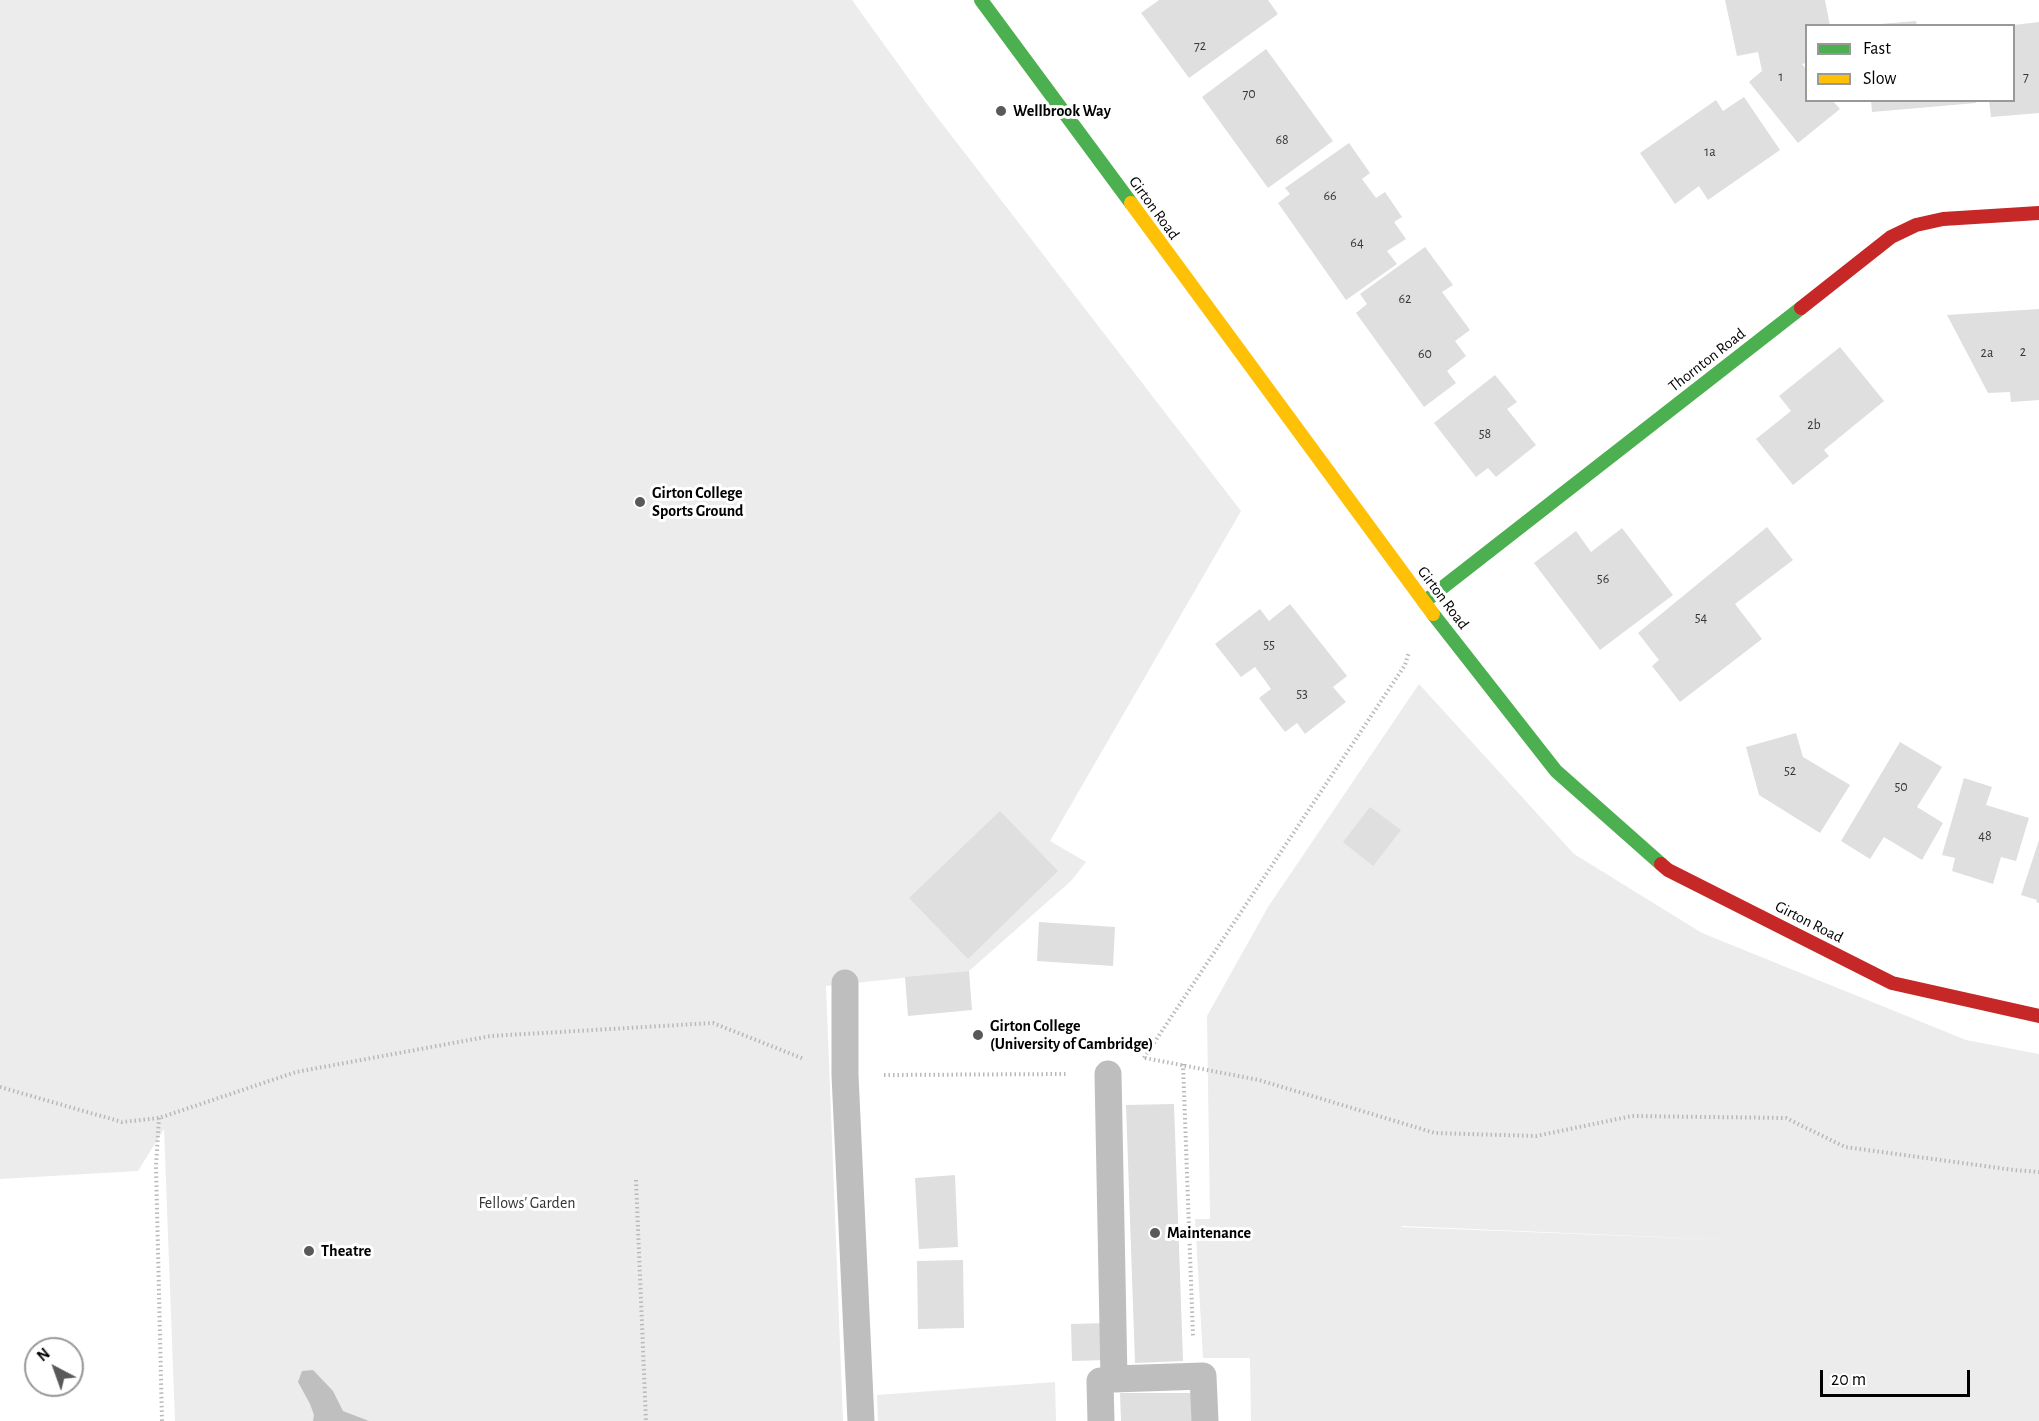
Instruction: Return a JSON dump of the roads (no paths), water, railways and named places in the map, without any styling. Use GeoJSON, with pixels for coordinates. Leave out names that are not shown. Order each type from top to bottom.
{"type":"FeatureCollection","features":[{"type":"Feature","properties":{"kind":"street","name":"Girton Road"},"geometry":{"type":"LineString","coordinates":[[981,0],[1424,602],[1556,771],[1668,870],[1892,983],[2039,1016]]}},
{"type":"Feature","properties":{"kind":"street","name":"Thornton Road"},"geometry":{"type":"LineString","coordinates":[[1424,602],[1891,237],[1916,225],[1943,219],[2039,213]]}},
{"type":"Feature","properties":{"kind":"lane"},"geometry":{"type":"LineString","coordinates":[[845,983],[845,1075],[861,1421]]}},
{"type":"Feature","properties":{"kind":"lane"},"geometry":{"type":"LineString","coordinates":[[1108,1074],[1114,1379]]}},
{"type":"Feature","properties":{"kind":"lane"},"geometry":{"type":"LineString","coordinates":[[1101,1421],[1100,1382],[1114,1379],[1203,1376],[1205,1421]]}},
{"type":"Feature","properties":{"kind":"place","name":"Wellbrook Way"},"geometry":{"type":"Point","coordinates":[1001,111]}},
{"type":"Feature","properties":{"kind":"place","name":"Girton College Sports Ground"},"geometry":{"type":"Point","coordinates":[640,502]}},
{"type":"Feature","properties":{"kind":"place","name":"Girton College (University of Cambridge)"},"geometry":{"type":"Point","coordinates":[978,1035]}},
{"type":"Feature","properties":{"kind":"place","name":"Maintenance"},"geometry":{"type":"Point","coordinates":[1155,1233]}},
{"type":"Feature","properties":{"kind":"place","name":"Theatre"},"geometry":{"type":"Point","coordinates":[309,1251]}},
{"type":"Feature","properties":{"kind":"park label","name":"Fellows' Garden"},"geometry":{"type":"Point","coordinates":[527,1203]}}]}
